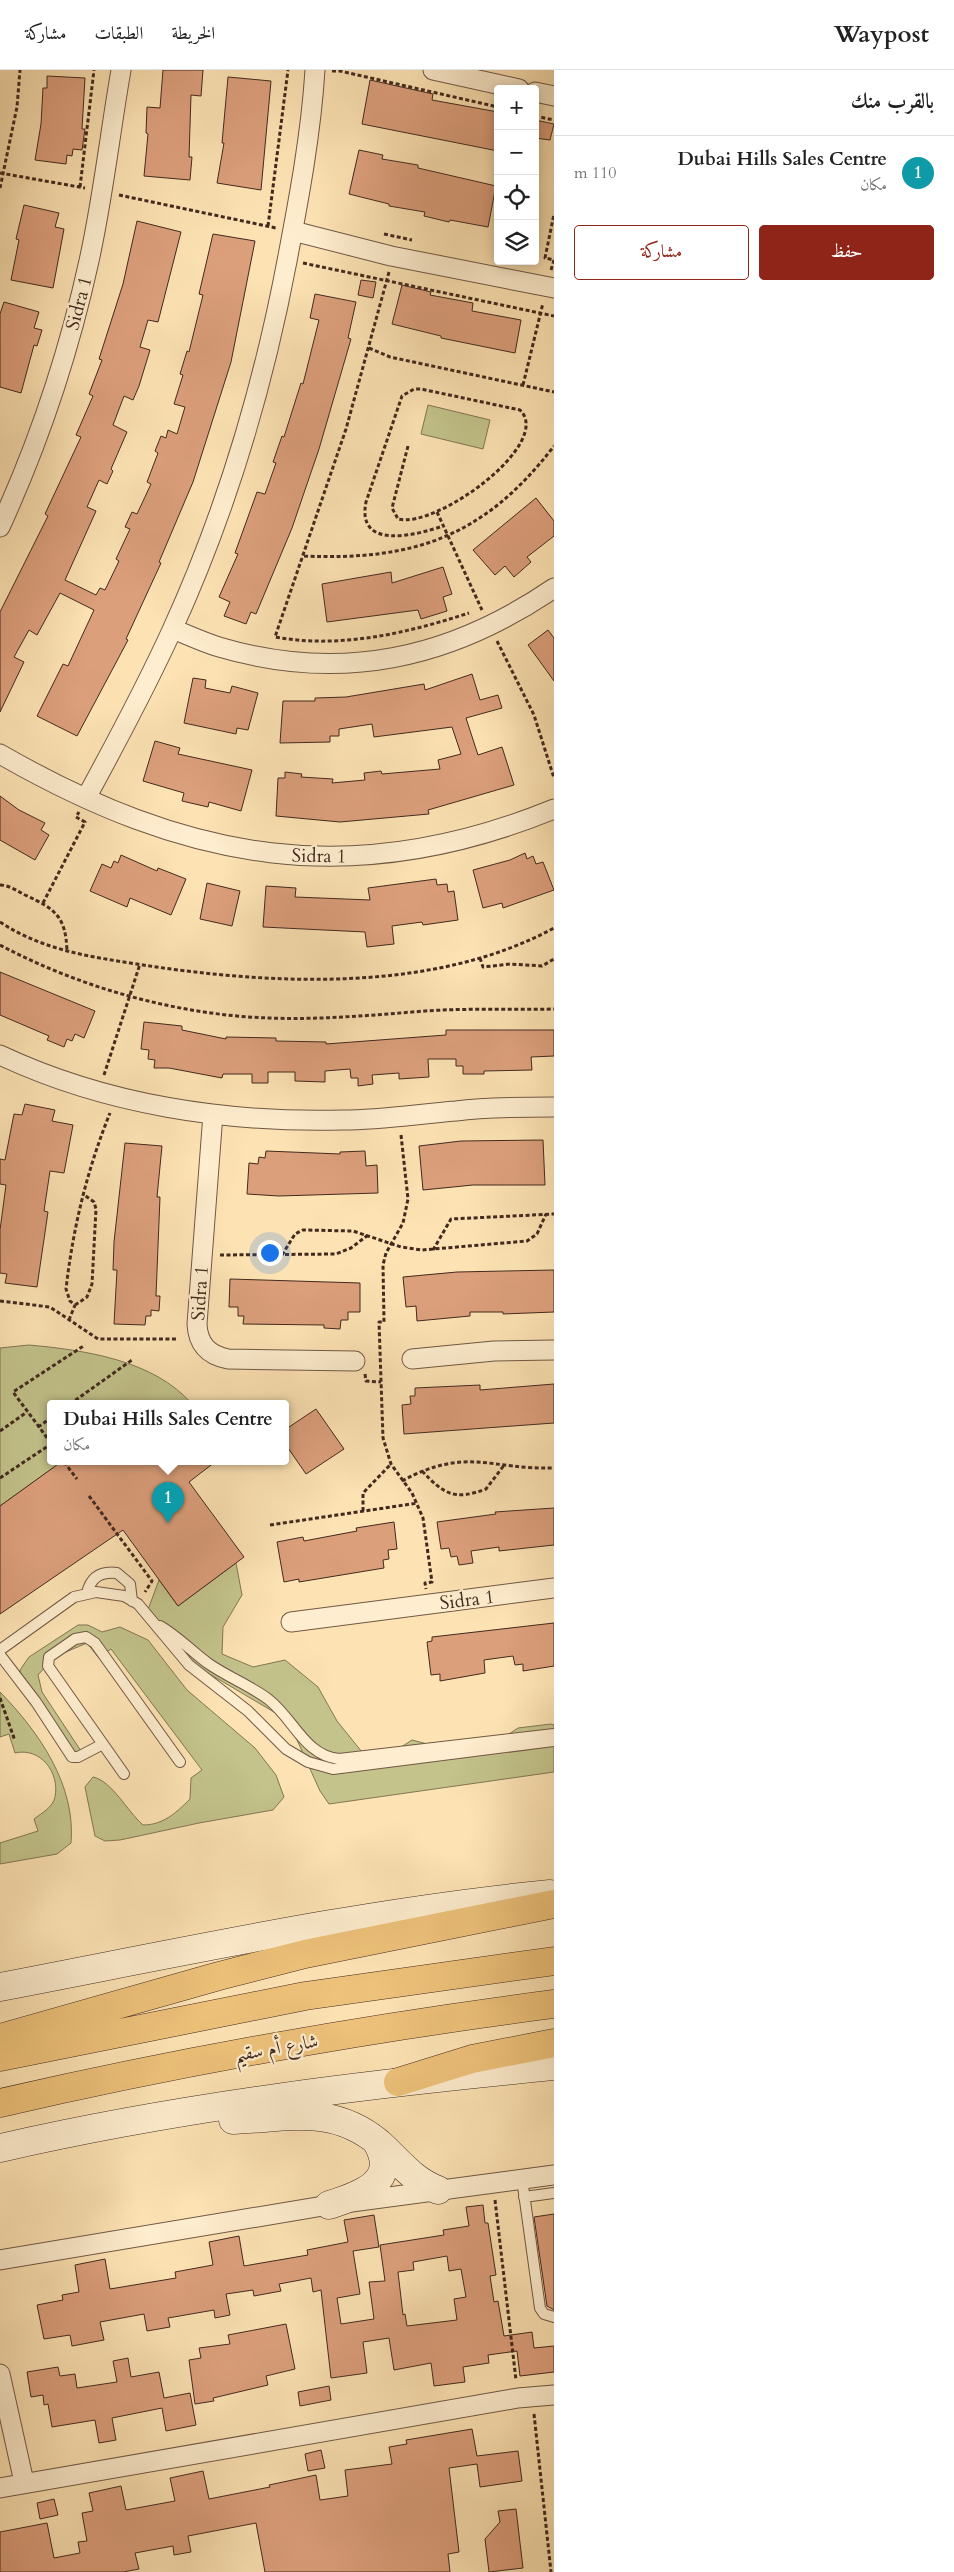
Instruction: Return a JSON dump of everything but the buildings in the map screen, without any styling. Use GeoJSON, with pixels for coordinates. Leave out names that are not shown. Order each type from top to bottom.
{"type":"FeatureCollection","features":[{"type":"Feature","properties":{"kind":"main road"},"geometry":{"type":"LineString","coordinates":[[0,1987],[285,1931],[448,1906],[554,1894]]}},
{"type":"Feature","properties":{"kind":"main road"},"geometry":{"type":"LineString","coordinates":[[0,2038],[219,1976],[305,1954],[554,1904]]}},
{"type":"Feature","properties":{"kind":"main road"},"geometry":{"type":"LineString","coordinates":[[0,2057],[296,1998],[409,1980],[554,1961]]}},
{"type":"Feature","properties":{"kind":"main road","name":"شارع أم سقيم"},"geometry":{"type":"LineString","coordinates":[[0,2103],[275,2047],[554,2004]]}},
{"type":"Feature","properties":{"kind":"main road"},"geometry":{"type":"LineString","coordinates":[[398,2082],[472,2059],[554,2043]]}},
{"type":"Feature","properties":{"kind":"main road"},"geometry":{"type":"LineString","coordinates":[[0,2148],[157,2115],[398,2082],[554,2066]]}},
{"type":"Feature","properties":{"kind":"main road"},"geometry":{"type":"LineString","coordinates":[[157,2115],[224,2120],[295,2115],[320,2116],[345,2123],[376,2141],[417,2180],[438,2190]]}},
{"type":"Feature","properties":{"kind":"main road"},"geometry":{"type":"LineString","coordinates":[[329,2205],[363,2194],[375,2184],[382,2171],[383,2163],[376,2141]]}},
{"type":"Feature","properties":{"kind":"street","name":"Sidra 1"},"geometry":{"type":"LineString","coordinates":[[0,527],[32,451],[54,388],[89,260],[121,70]]}},
{"type":"Feature","properties":{"kind":"street"},"geometry":{"type":"LineString","coordinates":[[433,70],[501,85]]}},
{"type":"Feature","properties":{"kind":"street"},"geometry":{"type":"LineString","coordinates":[[86,798],[172,629],[205,551],[234,472],[258,391],[278,309],[320,74]]}},
{"type":"Feature","properties":{"kind":"street"},"geometry":{"type":"LineString","coordinates":[[539,93],[554,96]]}},
{"type":"Feature","properties":{"kind":"street"},"geometry":{"type":"LineString","coordinates":[[293,231],[391,256],[554,288]]}},
{"type":"Feature","properties":{"kind":"street"},"geometry":{"type":"LineString","coordinates":[[172,629],[218,647],[260,657],[304,663],[348,663],[392,658],[435,648],[490,627],[521,611],[554,588]]}},
{"type":"Feature","properties":{"kind":"street","name":"Sidra 1"},"geometry":{"type":"LineString","coordinates":[[0,754],[56,785],[141,822],[226,846],[274,854],[372,855],[421,850],[469,840],[554,809]]}},
{"type":"Feature","properties":{"kind":"street"},"geometry":{"type":"LineString","coordinates":[[1,1060],[108,1094],[213,1114],[277,1120],[399,1118],[456,1110],[554,1107]]}},
{"type":"Feature","properties":{"kind":"street","name":"Sidra 1"},"geometry":{"type":"LineString","coordinates":[[213,1114],[197,1329],[202,1344],[208,1352],[228,1359],[355,1361]]}},
{"type":"Feature","properties":{"kind":"street"},"geometry":{"type":"LineString","coordinates":[[412,1359],[494,1351],[554,1350]]}},
{"type":"Feature","properties":{"kind":"street","name":"Sidra 1"},"geometry":{"type":"LineString","coordinates":[[291,1622],[554,1588]]}},
{"type":"Feature","properties":{"kind":"street"},"geometry":{"type":"LineString","coordinates":[[0,2260],[329,2205],[493,2183],[523,2188],[554,2175]]}},
{"type":"Feature","properties":{"kind":"street"},"geometry":{"type":"LineString","coordinates":[[0,2374],[24,2482]]}},
{"type":"Feature","properties":{"kind":"street"},"geometry":{"type":"LineString","coordinates":[[0,2488],[24,2482],[525,2397],[554,2395]]}},
{"type":"Feature","properties":{"kind":"lane"},"geometry":{"type":"LineString","coordinates":[[87,1593],[94,1579],[101,1574],[118,1573],[130,1584],[135,1603]]}},
{"type":"Feature","properties":{"kind":"lane"},"geometry":{"type":"LineString","coordinates":[[0,1650],[64,1604],[87,1593],[115,1593],[135,1603],[202,1676],[248,1711],[286,1749],[320,1767],[333,1769],[554,1741]]}},
{"type":"Feature","properties":{"kind":"lane"},"geometry":{"type":"LineString","coordinates":[[155,1623],[211,1665],[270,1700],[283,1712],[311,1748],[329,1758],[339,1759],[554,1734]]}},
{"type":"Feature","properties":{"kind":"lane"},"geometry":{"type":"LineString","coordinates":[[124,1774],[48,1666],[50,1657],[53,1654],[80,1637],[90,1639],[94,1643],[180,1762]]}},
{"type":"Feature","properties":{"kind":"lane"},"geometry":{"type":"LineString","coordinates":[[0,1655],[36,1702],[72,1757],[78,1757],[103,1744]]}},
{"type":"Feature","properties":{"kind":"lane"},"geometry":{"type":"LineString","coordinates":[[554,2193],[523,2188],[540,2308],[544,2314],[554,2317]]}},
{"type":"Feature","properties":{"kind":"path"},"geometry":{"type":"LineString","coordinates":[[0,188],[1,173],[17,107],[20,70]]}},
{"type":"Feature","properties":{"kind":"path"},"geometry":{"type":"LineString","coordinates":[[80,187],[94,70]]}},
{"type":"Feature","properties":{"kind":"path"},"geometry":{"type":"LineString","coordinates":[[268,226],[288,70]]}},
{"type":"Feature","properties":{"kind":"path"},"geometry":{"type":"LineString","coordinates":[[320,74],[340,71],[494,106]]}},
{"type":"Feature","properties":{"kind":"path"},"geometry":{"type":"LineString","coordinates":[[539,117],[554,120]]}},
{"type":"Feature","properties":{"kind":"path"},"geometry":{"type":"LineString","coordinates":[[1,173],[101,191],[293,231]]}},
{"type":"Feature","properties":{"kind":"path"},"geometry":{"type":"LineString","coordinates":[[375,232],[413,240]]}},
{"type":"Feature","properties":{"kind":"path"},"geometry":{"type":"LineString","coordinates":[[391,256],[388,280],[346,429],[275,637],[298,641],[356,640],[420,629],[482,609]]}},
{"type":"Feature","properties":{"kind":"path"},"geometry":{"type":"LineString","coordinates":[[287,260],[554,316]]}},
{"type":"Feature","properties":{"kind":"path"},"geometry":{"type":"LineString","coordinates":[[369,348],[390,357],[554,392]]}},
{"type":"Feature","properties":{"kind":"path"},"geometry":{"type":"LineString","coordinates":[[443,526],[417,534],[383,536],[371,528],[365,516],[366,502],[402,396],[414,389],[421,389],[514,409],[525,414],[532,425]]}},
{"type":"Feature","properties":{"kind":"path"},"geometry":{"type":"LineString","coordinates":[[408,446],[393,502],[394,514],[398,519],[410,520],[437,512],[462,501],[484,487],[518,455]]}},
{"type":"Feature","properties":{"kind":"path"},"geometry":{"type":"LineString","coordinates":[[304,556],[354,557],[378,554],[447,537],[472,523],[502,501],[535,469],[554,446]]}},
{"type":"Feature","properties":{"kind":"path"},"geometry":{"type":"LineString","coordinates":[[437,512],[490,627],[534,715],[554,778]]}},
{"type":"Feature","properties":{"kind":"path"},"geometry":{"type":"LineString","coordinates":[[43,903],[85,822],[76,817],[86,798]]}},
{"type":"Feature","properties":{"kind":"path"},"geometry":{"type":"LineString","coordinates":[[0,885],[43,903],[62,922],[66,931],[67,952]]}},
{"type":"Feature","properties":{"kind":"path"},"geometry":{"type":"LineString","coordinates":[[0,922],[25,936],[67,952],[216,975],[273,979],[386,975],[432,968],[480,958],[521,944],[554,928]]}},
{"type":"Feature","properties":{"kind":"path"},"geometry":{"type":"LineString","coordinates":[[0,945],[69,976],[130,996],[212,1012],[268,1018],[344,1019],[426,1011],[554,1009]]}},
{"type":"Feature","properties":{"kind":"path"},"geometry":{"type":"LineString","coordinates":[[480,958],[484,967],[510,964],[542,966],[554,959]]}},
{"type":"Feature","properties":{"kind":"path"},"geometry":{"type":"LineString","coordinates":[[75,1305],[70,1301],[66,1289],[82,1194],[96,1148],[130,996],[140,964]]}},
{"type":"Feature","properties":{"kind":"path"},"geometry":{"type":"LineString","coordinates":[[69,1320],[75,1305],[87,1297],[92,1284],[96,1209],[88,1197],[82,1194]]}},
{"type":"Feature","properties":{"kind":"path"},"geometry":{"type":"LineString","coordinates":[[282,1255],[295,1234],[303,1230],[353,1231],[412,1249],[433,1250],[532,1239],[537,1234],[546,1214]]}},
{"type":"Feature","properties":{"kind":"path"},"geometry":{"type":"LineString","coordinates":[[433,1250],[451,1219],[554,1214]]}},
{"type":"Feature","properties":{"kind":"path"},"geometry":{"type":"LineString","coordinates":[[202,1255],[336,1254],[351,1248],[368,1235]]}},
{"type":"Feature","properties":{"kind":"path"},"geometry":{"type":"LineString","coordinates":[[0,1301],[50,1307],[98,1339],[177,1339]]}},
{"type":"Feature","properties":{"kind":"path"},"geometry":{"type":"LineString","coordinates":[[47,1440],[13,1392],[85,1345]]}},
{"type":"Feature","properties":{"kind":"path"},"geometry":{"type":"LineString","coordinates":[[76,1400],[132,1360]]}},
{"type":"Feature","properties":{"kind":"path"},"geometry":{"type":"LineString","coordinates":[[0,1431],[27,1412]]}},
{"type":"Feature","properties":{"kind":"path"},"geometry":{"type":"LineString","coordinates":[[38,1427],[47,1420]]}},
{"type":"Feature","properties":{"kind":"path"},"geometry":{"type":"LineString","coordinates":[[0,1478],[47,1446]]}},
{"type":"Feature","properties":{"kind":"path"},"geometry":{"type":"LineString","coordinates":[[402,1481],[422,1471],[462,1461],[554,1468]]}},
{"type":"Feature","properties":{"kind":"path"},"geometry":{"type":"LineString","coordinates":[[363,1511],[363,1493],[391,1464]]}},
{"type":"Feature","properties":{"kind":"path"},"geometry":{"type":"LineString","coordinates":[[422,1471],[443,1492],[457,1496],[486,1489],[506,1464]]}},
{"type":"Feature","properties":{"kind":"path"},"geometry":{"type":"LineString","coordinates":[[66,1465],[77,1479]]}},
{"type":"Feature","properties":{"kind":"path"},"geometry":{"type":"LineString","coordinates":[[89,1496],[152,1581],[135,1603]]}},
{"type":"Feature","properties":{"kind":"path"},"geometry":{"type":"LineString","coordinates":[[270,1525],[418,1503]]}},
{"type":"Feature","properties":{"kind":"path"},"geometry":{"type":"LineString","coordinates":[[0,1698],[15,1741]]}},
{"type":"Feature","properties":{"kind":"path"},"geometry":{"type":"LineString","coordinates":[[493,2183],[551,2572]]}},
{"type":"Feature","properties":{"kind":"green space"},"geometry":{"type":"Polygon","coordinates":[[[428,405],[490,420],[483,449],[421,434],[428,405]]]}},
{"type":"Feature","properties":{"kind":"green space"},"geometry":{"type":"Polygon","coordinates":[[[29,1345],[72,1350],[117,1360],[138,1367],[158,1377],[176,1389],[188,1400],[47,1400],[47,1465],[77,1465],[84,1474],[53,1468],[0,1506],[0,1348],[29,1345]]]}},
{"type":"Feature","properties":{"kind":"green space"},"geometry":{"type":"Polygon","coordinates":[[[236,1563],[242,1595],[223,1627],[222,1654],[253,1667],[285,1660],[318,1687],[337,1721],[370,1762],[389,1755],[412,1740],[454,1751],[485,1750],[518,1728],[551,1724],[554,1725],[554,1772],[329,1804],[320,1791],[297,1740],[279,1715],[186,1660],[146,1615],[159,1580],[178,1606],[236,1563]]]}},
{"type":"Feature","properties":{"kind":"green space"},"geometry":{"type":"Polygon","coordinates":[[[78,1625],[88,1625],[102,1632],[120,1627],[148,1640],[187,1690],[255,1748],[276,1775],[284,1797],[273,1810],[120,1840],[105,1841],[95,1836],[85,1787],[93,1777],[107,1784],[143,1825],[163,1820],[185,1804],[190,1799],[191,1778],[202,1770],[111,1649],[98,1657],[87,1643],[54,1657],[38,1675],[42,1692],[81,1751],[77,1759],[21,1685],[20,1670],[29,1657],[78,1625]]]}},
{"type":"Feature","properties":{"kind":"green space"},"geometry":{"type":"Polygon","coordinates":[[[0,1692],[41,1742],[61,1780],[68,1801],[71,1843],[57,1854],[0,1864],[0,1843],[38,1831],[34,1819],[52,1804],[56,1788],[51,1771],[46,1763],[32,1754],[24,1752],[15,1753],[9,1734],[0,1737],[0,1692]]]}},
{"type":"Feature","properties":{"kind":"place","name":"Dubai Hills Sales Centre"},"geometry":{"type":"Point","coordinates":[168,1523]}}]}
